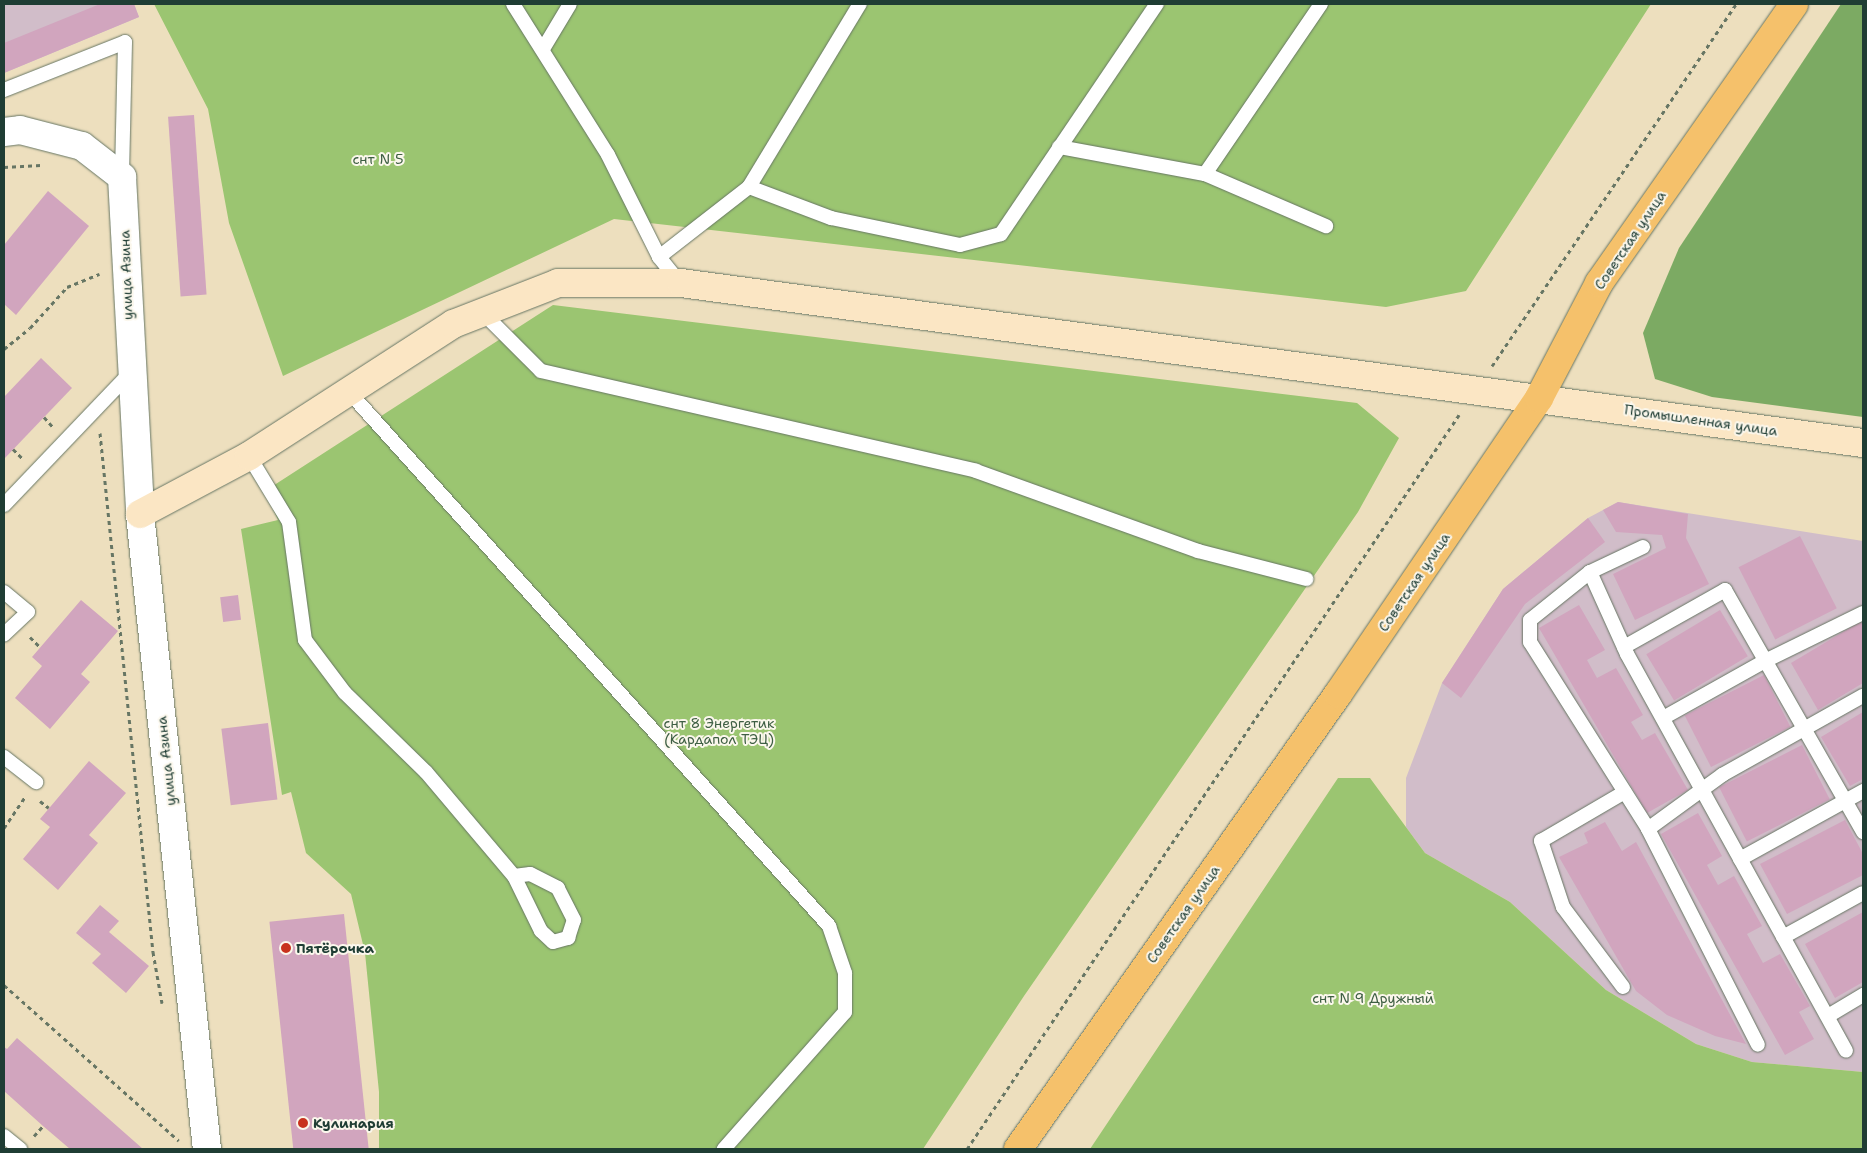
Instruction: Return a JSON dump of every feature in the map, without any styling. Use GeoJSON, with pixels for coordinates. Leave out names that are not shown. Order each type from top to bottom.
{"type":"FeatureCollection","features":[{"type":"Feature","properties":{"kind":"main road","name":"Советская улица"},"geometry":{"type":"LineString","coordinates":[[1018,1149],[1338,694],[1539,398],[1599,284],[1794,4]]}},
{"type":"Feature","properties":{"kind":"street"},"geometry":{"type":"LineString","coordinates":[[4,132],[20,130],[82,146],[122,178]]}},
{"type":"Feature","properties":{"kind":"street","name":"улица Азина"},"geometry":{"type":"LineString","coordinates":[[122,178],[130,373],[140,514],[196,1148]]}},
{"type":"Feature","properties":{"kind":"street","name":"Промышленная улица"},"geometry":{"type":"LineString","coordinates":[[140,514],[250,456],[350,393],[453,324],[558,284],[681,284],[1863,443]]}},
{"type":"Feature","properties":{"kind":"lane"},"geometry":{"type":"LineString","coordinates":[[513,4],[608,155],[659,256],[681,284]]}},
{"type":"Feature","properties":{"kind":"lane"},"geometry":{"type":"LineString","coordinates":[[543,49],[570,4]]}},
{"type":"Feature","properties":{"kind":"lane"},"geometry":{"type":"LineString","coordinates":[[659,256],[749,187],[860,4]]}},
{"type":"Feature","properties":{"kind":"lane"},"geometry":{"type":"LineString","coordinates":[[749,187],[831,218],[960,245],[1001,234],[1158,4]]}},
{"type":"Feature","properties":{"kind":"lane"},"geometry":{"type":"LineString","coordinates":[[1205,174],[1321,4]]}},
{"type":"Feature","properties":{"kind":"lane"},"geometry":{"type":"LineString","coordinates":[[4,90],[125,42],[122,178]]}},
{"type":"Feature","properties":{"kind":"lane"},"geometry":{"type":"LineString","coordinates":[[1059,147],[1205,174],[1326,226]]}},
{"type":"Feature","properties":{"kind":"lane"},"geometry":{"type":"LineString","coordinates":[[482,312],[541,371],[976,471],[1198,551],[1306,579]]}},
{"type":"Feature","properties":{"kind":"lane"},"geometry":{"type":"LineString","coordinates":[[4,504],[130,373]]}},
{"type":"Feature","properties":{"kind":"lane"},"geometry":{"type":"LineString","coordinates":[[350,393],[829,926],[845,973],[845,1012],[724,1149]]}},
{"type":"Feature","properties":{"kind":"lane"},"geometry":{"type":"LineString","coordinates":[[250,456],[289,522],[305,640],[345,693],[426,772],[514,876],[541,931],[553,942],[568,938],[574,920],[558,888],[530,874],[514,876]]}},
{"type":"Feature","properties":{"kind":"lane"},"geometry":{"type":"LineString","coordinates":[[1644,547],[1590,572],[1530,620],[1530,642],[1648,829],[1758,1045]]}},
{"type":"Feature","properties":{"kind":"lane"},"geometry":{"type":"LineString","coordinates":[[1590,572],[1624,647],[1846,1050]]}},
{"type":"Feature","properties":{"kind":"lane"},"geometry":{"type":"LineString","coordinates":[[1624,647],[1725,590],[1863,832]]}},
{"type":"Feature","properties":{"kind":"lane"},"geometry":{"type":"LineString","coordinates":[[4,592],[28,612],[4,634]]}},
{"type":"Feature","properties":{"kind":"lane"},"geometry":{"type":"LineString","coordinates":[[1663,718],[1765,661],[1863,613]]}},
{"type":"Feature","properties":{"kind":"lane"},"geometry":{"type":"LineString","coordinates":[[1648,829],[1702,790],[1863,696]]}},
{"type":"Feature","properties":{"kind":"lane"},"geometry":{"type":"LineString","coordinates":[[4,756],[36,782]]}},
{"type":"Feature","properties":{"kind":"lane"},"geometry":{"type":"LineString","coordinates":[[1740,859],[1863,791]]}},
{"type":"Feature","properties":{"kind":"lane"},"geometry":{"type":"LineString","coordinates":[[1623,987],[1563,907],[1541,841],[1625,792]]}},
{"type":"Feature","properties":{"kind":"lane"},"geometry":{"type":"LineString","coordinates":[[1783,936],[1863,893]]}},
{"type":"Feature","properties":{"kind":"lane"},"geometry":{"type":"LineString","coordinates":[[1828,1016],[1863,995]]}},
{"type":"Feature","properties":{"kind":"lane"},"geometry":{"type":"LineString","coordinates":[[4,1136],[20,1149]]}},
{"type":"Feature","properties":{"kind":"path"},"geometry":{"type":"LineString","coordinates":[[967,1149],[1476,390],[1648,138],[1736,4]]}},
{"type":"Feature","properties":{"kind":"path"},"geometry":{"type":"LineString","coordinates":[[4,167],[50,164]]}},
{"type":"Feature","properties":{"kind":"path"},"geometry":{"type":"LineString","coordinates":[[4,348],[30,328],[67,288],[106,271]]}},
{"type":"Feature","properties":{"kind":"path"},"geometry":{"type":"LineString","coordinates":[[97,407],[151,933],[163,1011]]}},
{"type":"Feature","properties":{"kind":"path"},"geometry":{"type":"LineString","coordinates":[[4,828],[36,782]]}},
{"type":"Feature","properties":{"kind":"path"},"geometry":{"type":"LineString","coordinates":[[4,985],[196,1148]]}},
{"type":"Feature","properties":{"kind":"shaded area"},"geometry":{"type":"Polygon","coordinates":[[[4,4],[134,4],[139,17],[4,73],[4,4]]]}},
{"type":"Feature","properties":{"kind":"shaded area"},"geometry":{"type":"Polygon","coordinates":[[[1618,502],[1863,541],[1863,1072],[1752,1062],[1696,1044],[1606,990],[1510,902],[1425,853],[1406,827],[1406,778],[1442,683],[1503,589],[1588,518],[1618,502]]]}},
{"type":"Feature","properties":{"kind":"green space","name":"снт N 5"},"geometry":{"type":"Polygon","coordinates":[[[154,4],[1651,4],[1466,291],[1386,307],[614,219],[283,376],[229,223],[208,109],[154,4]]]}},
{"type":"Feature","properties":{"kind":"green space"},"geometry":{"type":"Polygon","coordinates":[[[1841,4],[1863,4],[1863,417],[1712,397],[1655,379],[1643,333],[1679,248],[1841,4]]]}},
{"type":"Feature","properties":{"kind":"green space","name":"снт 8 Энергетик (Кардапол ТЭЦ)"},"geometry":{"type":"Polygon","coordinates":[[[553,305],[1357,403],[1399,438],[1358,512],[1024,996],[923,1149],[379,1149],[379,1092],[365,953],[351,894],[306,853],[291,792],[282,795],[241,529],[278,520],[265,491],[553,305]]]}},
{"type":"Feature","properties":{"kind":"green space","name":"снт N 9 Дружный"},"geometry":{"type":"Polygon","coordinates":[[[1338,778],[1370,778],[1425,853],[1510,902],[1606,990],[1696,1044],[1752,1062],[1863,1072],[1863,1149],[1090,1149],[1338,778]]]}},
{"type":"Feature","properties":{"kind":"building"},"geometry":{"type":"Polygon","coordinates":[[[100,4],[134,4],[139,17],[4,73],[4,43],[100,4]]]}},
{"type":"Feature","properties":{"kind":"building"},"geometry":{"type":"Polygon","coordinates":[[[194,115],[207,295],[181,296],[168,117],[194,115]]]}},
{"type":"Feature","properties":{"kind":"building"},"geometry":{"type":"Polygon","coordinates":[[[48,191],[89,226],[16,315],[4,304],[4,245],[48,191]]]}},
{"type":"Feature","properties":{"kind":"building"},"geometry":{"type":"Polygon","coordinates":[[[41,358],[72,388],[4,459],[4,397],[41,358]]]}},
{"type":"Feature","properties":{"kind":"building"},"geometry":{"type":"Polygon","coordinates":[[[1618,502],[1688,514],[1686,538],[1709,584],[1635,620],[1613,574],[1666,548],[1662,535],[1616,532],[1603,510],[1618,502]]]}},
{"type":"Feature","properties":{"kind":"building"},"geometry":{"type":"Polygon","coordinates":[[[1588,518],[1605,542],[1525,604],[1461,698],[1442,683],[1503,589],[1588,518]]]}},
{"type":"Feature","properties":{"kind":"building"},"geometry":{"type":"Polygon","coordinates":[[[1800,536],[1837,608],[1775,639],[1739,567],[1800,536]]]}},
{"type":"Feature","properties":{"kind":"building"},"geometry":{"type":"Polygon","coordinates":[[[238,595],[241,620],[223,622],[220,597],[238,595]]]}},
{"type":"Feature","properties":{"kind":"building"},"geometry":{"type":"Polygon","coordinates":[[[81,600],[118,631],[81,674],[90,682],[50,729],[15,698],[42,666],[32,657],[81,600]]]}},
{"type":"Feature","properties":{"kind":"building"},"geometry":{"type":"Polygon","coordinates":[[[1579,605],[1605,650],[1587,660],[1597,678],[1616,668],[1643,715],[1631,722],[1642,740],[1655,733],[1688,790],[1647,813],[1539,628],[1579,605]]]}},
{"type":"Feature","properties":{"kind":"building"},"geometry":{"type":"Polygon","coordinates":[[[1720,610],[1748,656],[1674,701],[1646,654],[1720,610]]]}},
{"type":"Feature","properties":{"kind":"building"},"geometry":{"type":"Polygon","coordinates":[[[1863,620],[1863,683],[1818,710],[1791,663],[1863,620]]]}},
{"type":"Feature","properties":{"kind":"building"},"geometry":{"type":"Polygon","coordinates":[[[1764,675],[1790,727],[1711,767],[1685,715],[1764,675]]]}},
{"type":"Feature","properties":{"kind":"building"},"geometry":{"type":"Polygon","coordinates":[[[1863,712],[1863,779],[1850,786],[1821,737],[1863,712]]]}},
{"type":"Feature","properties":{"kind":"building"},"geometry":{"type":"Polygon","coordinates":[[[268,723],[277,799],[231,805],[221,729],[268,723]]]}},
{"type":"Feature","properties":{"kind":"building"},"geometry":{"type":"Polygon","coordinates":[[[1802,745],[1830,799],[1747,842],[1719,787],[1802,745]]]}},
{"type":"Feature","properties":{"kind":"building"},"geometry":{"type":"Polygon","coordinates":[[[89,761],[126,793],[89,835],[98,843],[58,890],[23,859],[50,827],[40,819],[89,761]]]}},
{"type":"Feature","properties":{"kind":"building"},"geometry":{"type":"Polygon","coordinates":[[[1698,813],[1722,856],[1707,865],[1718,885],[1734,876],[1762,926],[1747,934],[1763,963],[1780,954],[1810,1006],[1799,1012],[1814,1039],[1785,1055],[1661,834],[1698,813]]]}},
{"type":"Feature","properties":{"kind":"building"},"geometry":{"type":"Polygon","coordinates":[[[1845,820],[1863,854],[1863,875],[1787,914],[1760,864],[1845,820]]]}},
{"type":"Feature","properties":{"kind":"building"},"geometry":{"type":"Polygon","coordinates":[[[1605,822],[1622,851],[1636,842],[1746,1044],[1715,1036],[1667,1015],[1636,991],[1559,857],[1588,843],[1584,833],[1605,822]]]}},
{"type":"Feature","properties":{"kind":"building"},"geometry":{"type":"Polygon","coordinates":[[[100,905],[119,921],[109,932],[149,966],[126,993],[92,963],[101,954],[76,933],[100,905]]]}},
{"type":"Feature","properties":{"kind":"building"},"geometry":{"type":"Polygon","coordinates":[[[1863,912],[1863,982],[1835,998],[1805,944],[1863,912]]]}},
{"type":"Feature","properties":{"kind":"building"},"geometry":{"type":"Polygon","coordinates":[[[344,914],[369,1149],[293,1149],[269,922],[344,914]]]}},
{"type":"Feature","properties":{"kind":"building"},"geometry":{"type":"Polygon","coordinates":[[[17,1038],[143,1149],[70,1149],[43,1126],[4,1091],[4,1047],[7,1049],[17,1038]]]}},
{"type":"Feature","properties":{"kind":"place","name":"Пятёрочка"},"geometry":{"type":"Point","coordinates":[286,948]}},
{"type":"Feature","properties":{"kind":"place","name":"Кулинария"},"geometry":{"type":"Point","coordinates":[303,1123]}}]}
